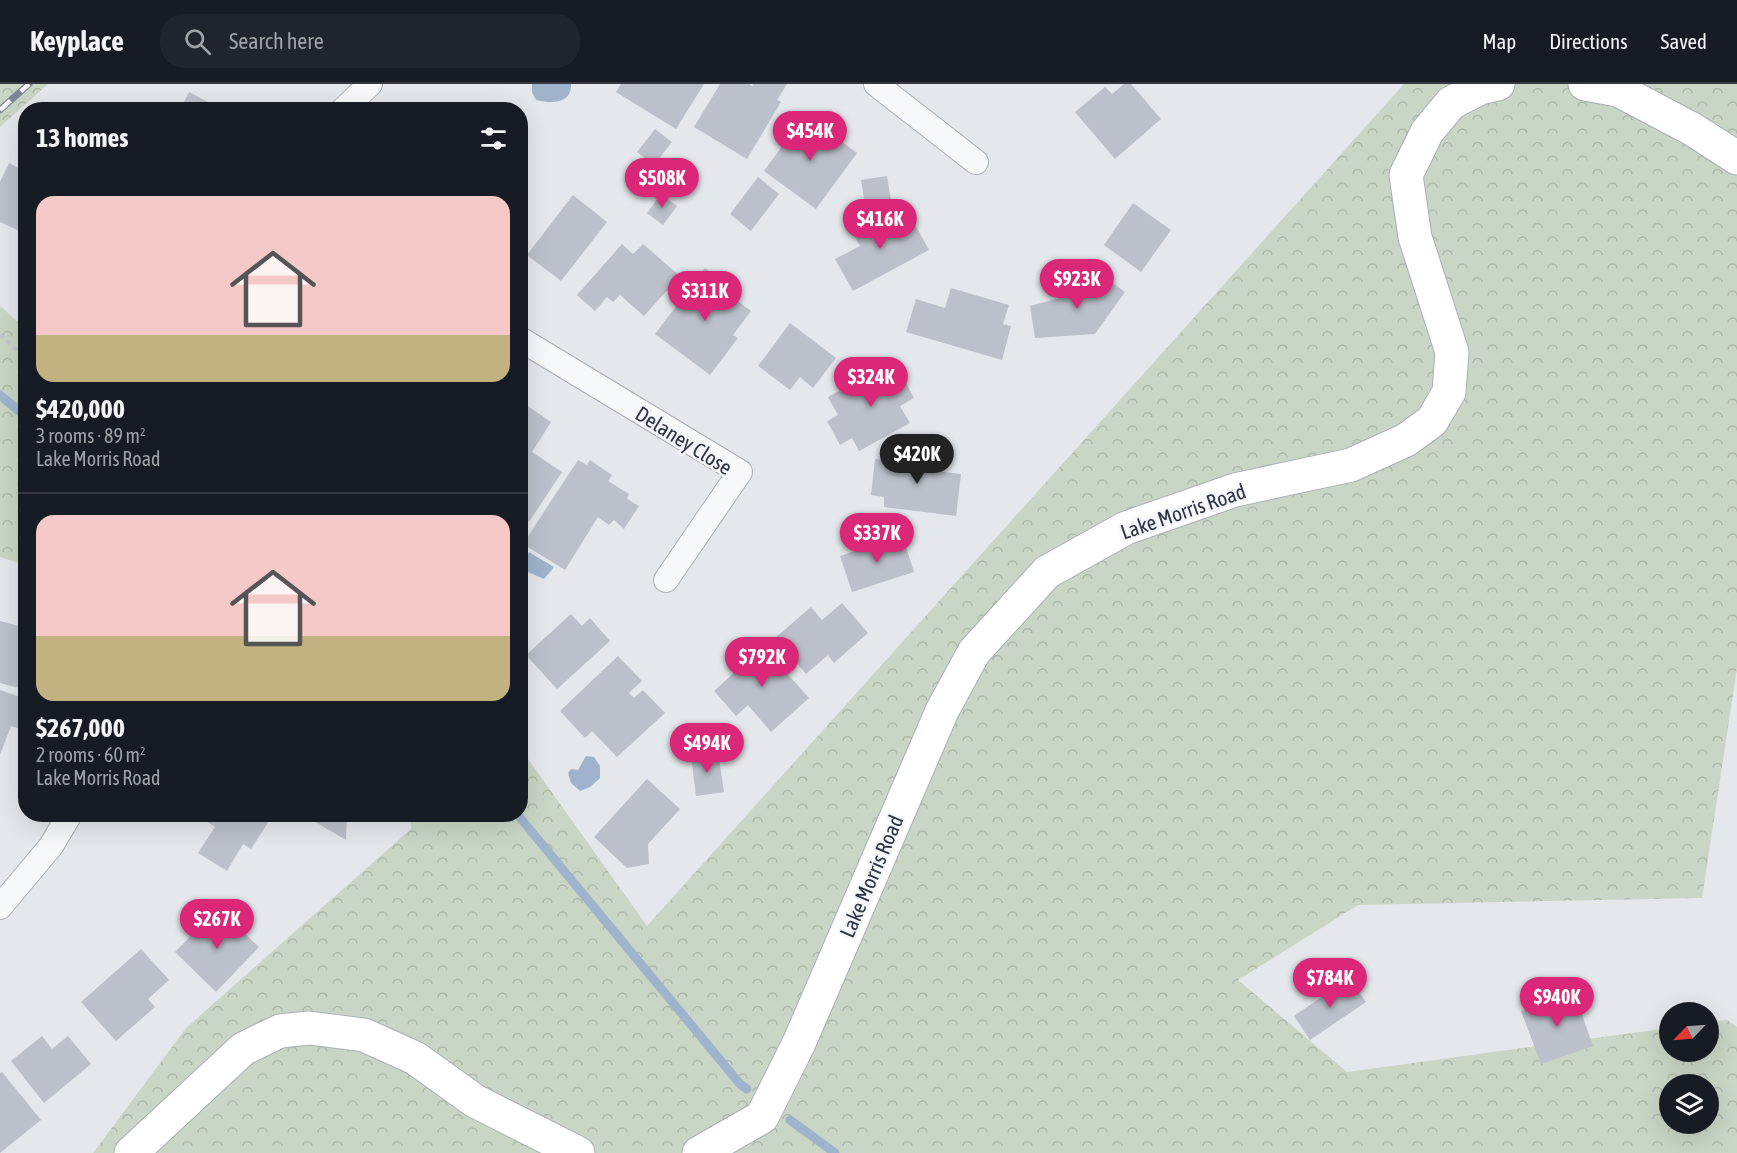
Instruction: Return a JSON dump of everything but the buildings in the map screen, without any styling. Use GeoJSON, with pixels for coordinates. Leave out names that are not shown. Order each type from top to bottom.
{"type":"FeatureCollection","features":[{"type":"Feature","properties":{"kind":"street"},"geometry":{"type":"LineString","coordinates":[[351,102],[370,84]]}},
{"type":"Feature","properties":{"kind":"street"},"geometry":{"type":"LineString","coordinates":[[876,84],[976,162]]}},
{"type":"Feature","properties":{"kind":"street","name":"Lake Morris Road"},"geometry":{"type":"LineString","coordinates":[[699,1153],[762,1117],[799,1043],[942,711],[974,652],[1047,572],[1126,528],[1235,490],[1351,465],[1406,441],[1432,421],[1449,392],[1452,352],[1415,237],[1406,175],[1427,132],[1450,103],[1480,88],[1498,84]]}},
{"type":"Feature","properties":{"kind":"street"},"geometry":{"type":"LineString","coordinates":[[1585,84],[1618,90],[1692,129],[1737,158]]}},
{"type":"Feature","properties":{"kind":"street","name":"Delaney Close"},"geometry":{"type":"LineString","coordinates":[[528,344],[740,472],[666,580]]}},
{"type":"Feature","properties":{"kind":"street"},"geometry":{"type":"LineString","coordinates":[[0,907],[51,846],[65,822]]}},
{"type":"Feature","properties":{"kind":"street"},"geometry":{"type":"LineString","coordinates":[[131,1153],[243,1049],[280,1031],[309,1028],[364,1035],[415,1058],[475,1101],[578,1153]]}},
{"type":"Feature","properties":{"kind":"path"},"geometry":{"type":"LineString","coordinates":[[0,335],[18,351]]}},
{"type":"Feature","properties":{"kind":"green space"},"geometry":{"type":"Polygon","coordinates":[[[0,84],[48,84],[28,102],[18,102],[18,111],[0,127],[0,84]]]}},
{"type":"Feature","properties":{"kind":"green space"},"geometry":{"type":"Polygon","coordinates":[[[1404,84],[1737,84],[1737,668],[1702,898],[1358,905],[1238,980],[1347,1072],[1659,1029],[1659,1062],[1719,1062],[1719,1021],[1727,1020],[1737,1027],[1737,1153],[93,1153],[186,1028],[411,829],[411,822],[528,822],[528,759],[647,926],[1404,84]]]}},
{"type":"Feature","properties":{"kind":"green space"},"geometry":{"type":"Polygon","coordinates":[[[0,306],[18,322],[18,563],[0,557],[0,306]]]}},
{"type":"Feature","properties":{"kind":"water"},"geometry":{"type":"Polygon","coordinates":[[[532,84],[571,84],[568,96],[560,101],[548,102],[536,100],[532,92],[532,84]]]}},
{"type":"Feature","properties":{"kind":"water"},"geometry":{"type":"Polygon","coordinates":[[[529,552],[554,567],[544,579],[528,572],[529,552]]]}},
{"type":"Feature","properties":{"kind":"water"},"geometry":{"type":"Polygon","coordinates":[[[586,756],[594,757],[600,766],[600,778],[590,787],[580,791],[571,783],[568,773],[571,769],[578,770],[586,756]]]}},
{"type":"Feature","properties":{"kind":"waterway"},"geometry":{"type":"LineString","coordinates":[[0,395],[18,410]]}},
{"type":"Feature","properties":{"kind":"waterway"},"geometry":{"type":"LineString","coordinates":[[524,822],[740,1084],[747,1089]]}},
{"type":"Feature","properties":{"kind":"waterway"},"geometry":{"type":"LineString","coordinates":[[790,1120],[835,1153]]}},
{"type":"Feature","properties":{"kind":"railway"},"geometry":{"type":"LineString","coordinates":[[0,110],[29,84]]}}]}
